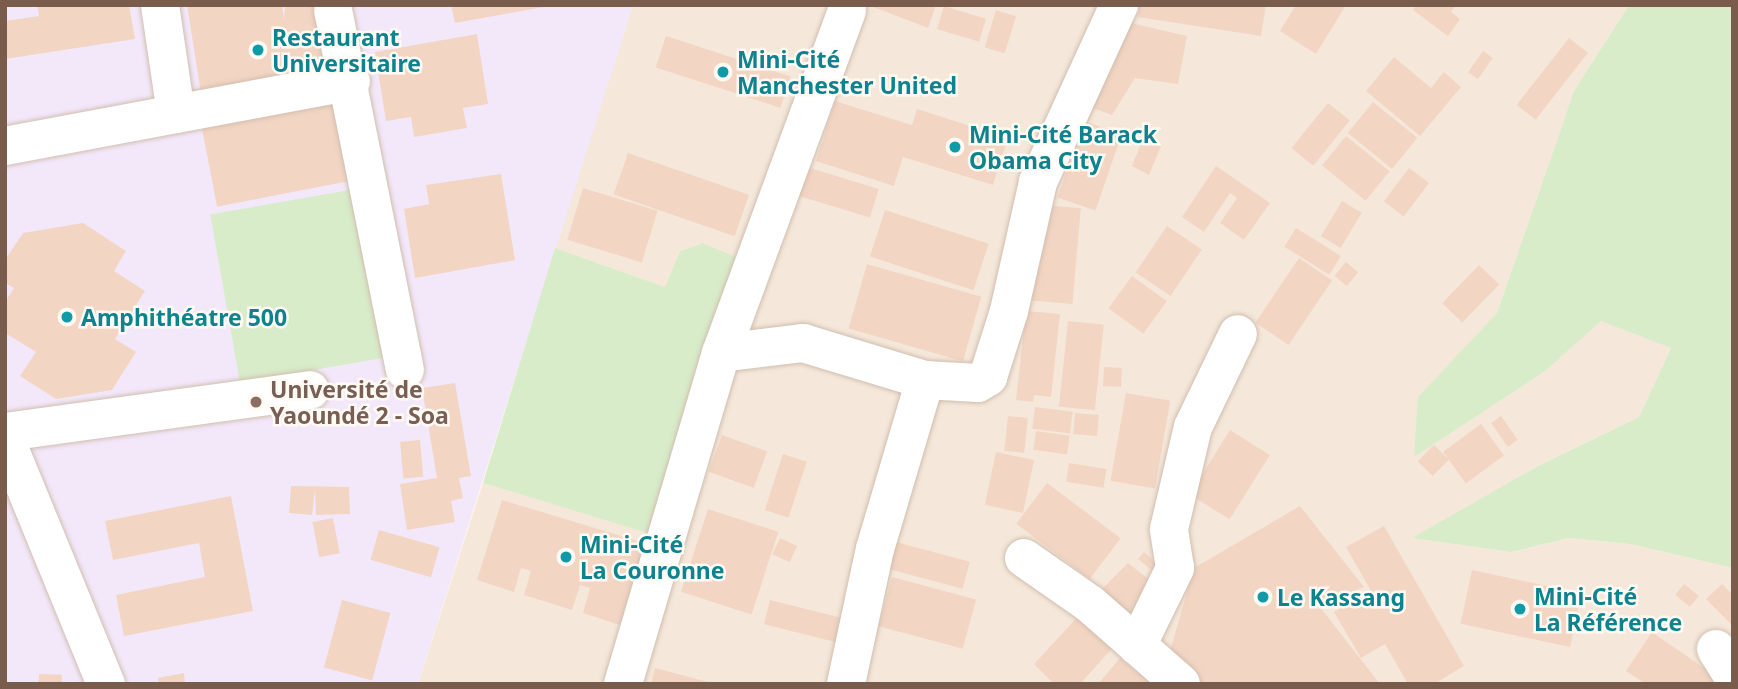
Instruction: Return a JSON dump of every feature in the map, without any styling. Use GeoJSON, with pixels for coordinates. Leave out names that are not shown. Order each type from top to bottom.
{"type":"FeatureCollection","features":[{"type":"Feature","properties":{"kind":"street"},"geometry":{"type":"LineString","coordinates":[[160,5],[176,114]]}},
{"type":"Feature","properties":{"kind":"street"},"geometry":{"type":"LineString","coordinates":[[722,353],[803,343],[925,380],[978,383],[993,369],[1038,182],[1119,5]]}},
{"type":"Feature","properties":{"kind":"street"},"geometry":{"type":"LineString","coordinates":[[333,10],[351,81],[405,370]]}},
{"type":"Feature","properties":{"kind":"street"},"geometry":{"type":"LineString","coordinates":[[622,684],[722,353],[847,10]]}},
{"type":"Feature","properties":{"kind":"street"},"geometry":{"type":"LineString","coordinates":[[5,146],[351,81]]}},
{"type":"Feature","properties":{"kind":"street"},"geometry":{"type":"LineString","coordinates":[[1137,646],[1175,568],[1169,529],[1193,427],[1238,334]]}},
{"type":"Feature","properties":{"kind":"street"},"geometry":{"type":"LineString","coordinates":[[846,684],[875,550],[925,380]]}},
{"type":"Feature","properties":{"kind":"street"},"geometry":{"type":"LineString","coordinates":[[5,432],[310,390]]}},
{"type":"Feature","properties":{"kind":"street"},"geometry":{"type":"LineString","coordinates":[[5,438],[106,684]]}},
{"type":"Feature","properties":{"kind":"street"},"geometry":{"type":"LineString","coordinates":[[1024,558],[1181,684]]}},
{"type":"Feature","properties":{"kind":"shaded area","name":"Université de Yaoundé 2 - Soa"},"geometry":{"type":"Polygon","coordinates":[[[5,5],[633,5],[418,684],[5,684],[5,5]]]}},
{"type":"Feature","properties":{"kind":"shaded area"},"geometry":{"type":"Polygon","coordinates":[[[633,5],[1629,5],[1574,91],[1497,313],[1419,397],[1415,456],[1544,372],[1601,320],[1671,348],[1639,417],[1538,466],[1413,538],[1511,552],[1569,538],[1630,544],[1733,568],[1733,684],[418,684],[483,483],[660,536],[703,243],[680,251],[665,287],[555,248],[633,5]]]}},
{"type":"Feature","properties":{"kind":"green space"},"geometry":{"type":"Polygon","coordinates":[[[1629,5],[1733,5],[1733,568],[1630,544],[1569,538],[1511,552],[1412,538],[1538,466],[1639,417],[1671,348],[1601,321],[1544,372],[1414,457],[1418,397],[1497,313],[1574,91],[1629,5]]]}},
{"type":"Feature","properties":{"kind":"green space"},"geometry":{"type":"Polygon","coordinates":[[[361,188],[391,356],[240,383],[210,215],[361,188]]]}},
{"type":"Feature","properties":{"kind":"green space"},"geometry":{"type":"Polygon","coordinates":[[[703,243],[742,260],[661,537],[483,483],[555,248],[665,287],[680,251],[703,243]]]}},
{"type":"Feature","properties":{"kind":"building"},"geometry":{"type":"Polygon","coordinates":[[[37,5],[129,5],[135,39],[5,59],[5,21],[39,16],[37,5]]]}},
{"type":"Feature","properties":{"kind":"building","name":"Restaurant Universitaire"},"geometry":{"type":"Polygon","coordinates":[[[187,5],[282,5],[284,20],[285,5],[314,5],[326,80],[202,100],[187,5]]]}},
{"type":"Feature","properties":{"kind":"building"},"geometry":{"type":"Polygon","coordinates":[[[451,5],[544,5],[544,7],[455,23],[451,5]]]}},
{"type":"Feature","properties":{"kind":"building"},"geometry":{"type":"Polygon","coordinates":[[[868,5],[936,5],[928,28],[868,5]]]}},
{"type":"Feature","properties":{"kind":"building"},"geometry":{"type":"Polygon","coordinates":[[[1139,5],[1266,5],[1261,36],[1138,17],[1139,5]]]}},
{"type":"Feature","properties":{"kind":"building"},"geometry":{"type":"Polygon","coordinates":[[[1296,5],[1346,5],[1316,54],[1280,31],[1296,5]]]}},
{"type":"Feature","properties":{"kind":"building"},"geometry":{"type":"Polygon","coordinates":[[[1416,5],[1456,5],[1451,12],[1460,19],[1448,36],[1413,10],[1416,5]]]}},
{"type":"Feature","properties":{"kind":"building"},"geometry":{"type":"Polygon","coordinates":[[[944,6],[986,19],[979,42],[937,29],[944,6]]]}},
{"type":"Feature","properties":{"kind":"building"},"geometry":{"type":"Polygon","coordinates":[[[996,10],[1016,16],[1005,53],[985,47],[996,10]]]}},
{"type":"Feature","properties":{"kind":"building"},"geometry":{"type":"Polygon","coordinates":[[[1118,20],[1187,36],[1178,84],[1135,78],[1112,115],[1079,103],[1118,20]]]}},
{"type":"Feature","properties":{"kind":"building"},"geometry":{"type":"Polygon","coordinates":[[[477,34],[488,104],[463,108],[467,128],[414,137],[411,117],[386,121],[375,52],[477,34]]]}},
{"type":"Feature","properties":{"kind":"building","name":"Mini-Cité Manchester United"},"geometry":{"type":"Polygon","coordinates":[[[666,36],[791,76],[780,108],[656,67],[666,36]]]}},
{"type":"Feature","properties":{"kind":"building"},"geometry":{"type":"Polygon","coordinates":[[[1569,38],[1588,53],[1536,120],[1517,105],[1569,38]]]}},
{"type":"Feature","properties":{"kind":"building"},"geometry":{"type":"Polygon","coordinates":[[[1483,51],[1493,58],[1478,79],[1468,72],[1483,51]]]}},
{"type":"Feature","properties":{"kind":"building"},"geometry":{"type":"Polygon","coordinates":[[[1394,57],[1431,88],[1444,72],[1461,87],[1420,136],[1366,91],[1394,57]]]}},
{"type":"Feature","properties":{"kind":"building"},"geometry":{"type":"Polygon","coordinates":[[[346,94],[362,178],[217,207],[201,122],[346,94]]]}},
{"type":"Feature","properties":{"kind":"building"},"geometry":{"type":"Polygon","coordinates":[[[835,101],[912,125],[917,109],[1008,138],[993,185],[903,157],[894,186],[816,161],[835,101]]]}},
{"type":"Feature","properties":{"kind":"building"},"geometry":{"type":"Polygon","coordinates":[[[1373,102],[1417,138],[1392,169],[1348,133],[1373,102]]]}},
{"type":"Feature","properties":{"kind":"building"},"geometry":{"type":"Polygon","coordinates":[[[1328,103],[1350,121],[1313,166],[1291,148],[1328,103]]]}},
{"type":"Feature","properties":{"kind":"building"},"geometry":{"type":"Polygon","coordinates":[[[1084,121],[1122,134],[1095,211],[1058,198],[1084,121]]]}},
{"type":"Feature","properties":{"kind":"building"},"geometry":{"type":"Polygon","coordinates":[[[1346,136],[1390,171],[1366,201],[1322,166],[1346,136]]]}},
{"type":"Feature","properties":{"kind":"building"},"geometry":{"type":"Polygon","coordinates":[[[1142,141],[1161,146],[1149,175],[1132,166],[1142,141]]]}},
{"type":"Feature","properties":{"kind":"building"},"geometry":{"type":"Polygon","coordinates":[[[628,153],[749,195],[735,236],[614,195],[628,153]]]}},
{"type":"Feature","properties":{"kind":"building"},"geometry":{"type":"Polygon","coordinates":[[[1216,166],[1270,203],[1244,240],[1220,223],[1237,198],[1230,193],[1204,232],[1182,217],[1216,166]]]}},
{"type":"Feature","properties":{"kind":"building"},"geometry":{"type":"Polygon","coordinates":[[[807,167],[879,189],[870,218],[798,196],[807,167]]]}},
{"type":"Feature","properties":{"kind":"building"},"geometry":{"type":"Polygon","coordinates":[[[1409,168],[1429,183],[1404,217],[1384,202],[1409,168]]]}},
{"type":"Feature","properties":{"kind":"building"},"geometry":{"type":"Polygon","coordinates":[[[501,174],[515,260],[415,278],[404,209],[429,204],[426,185],[501,174]]]}},
{"type":"Feature","properties":{"kind":"building"},"geometry":{"type":"Polygon","coordinates":[[[583,188],[658,211],[642,262],[567,240],[583,188]]]}},
{"type":"Feature","properties":{"kind":"building"},"geometry":{"type":"Polygon","coordinates":[[[1342,201],[1362,213],[1341,248],[1321,236],[1342,201]]]}},
{"type":"Feature","properties":{"kind":"building"},"geometry":{"type":"Polygon","coordinates":[[[1032,204],[1081,208],[1072,304],[1024,300],[1032,204]]]}},
{"type":"Feature","properties":{"kind":"building"},"geometry":{"type":"Polygon","coordinates":[[[885,210],[989,244],[974,290],[870,257],[885,210]]]}},
{"type":"Feature","properties":{"kind":"building","name":"Amphithéatre 500"},"geometry":{"type":"Polygon","coordinates":[[[83,223],[126,251],[114,271],[145,291],[115,339],[136,352],[112,390],[56,399],[20,376],[36,352],[5,333],[5,302],[14,288],[5,283],[5,260],[23,233],[83,223]]]}},
{"type":"Feature","properties":{"kind":"building"},"geometry":{"type":"Polygon","coordinates":[[[1167,226],[1202,249],[1171,296],[1136,272],[1167,226]]]}},
{"type":"Feature","properties":{"kind":"building"},"geometry":{"type":"Polygon","coordinates":[[[1296,228],[1341,256],[1329,275],[1284,247],[1296,228]]]}},
{"type":"Feature","properties":{"kind":"building"},"geometry":{"type":"Polygon","coordinates":[[[1299,258],[1332,280],[1289,345],[1255,323],[1299,258]]]}},
{"type":"Feature","properties":{"kind":"building"},"geometry":{"type":"Polygon","coordinates":[[[1346,262],[1358,272],[1347,286],[1334,276],[1346,262]]]}},
{"type":"Feature","properties":{"kind":"building"},"geometry":{"type":"Polygon","coordinates":[[[867,264],[981,297],[963,361],[849,328],[867,264]]]}},
{"type":"Feature","properties":{"kind":"building"},"geometry":{"type":"Polygon","coordinates":[[[1479,265],[1499,284],[1462,323],[1442,303],[1479,265]]]}},
{"type":"Feature","properties":{"kind":"building"},"geometry":{"type":"Polygon","coordinates":[[[1132,276],[1167,301],[1143,334],[1108,308],[1132,276]]]}},
{"type":"Feature","properties":{"kind":"building"},"geometry":{"type":"Polygon","coordinates":[[[1026,311],[1060,314],[1051,397],[1034,395],[1033,402],[1016,400],[1026,311]]]}},
{"type":"Feature","properties":{"kind":"building"},"geometry":{"type":"Polygon","coordinates":[[[1068,321],[1104,325],[1095,410],[1059,407],[1068,321]]]}},
{"type":"Feature","properties":{"kind":"building"},"geometry":{"type":"Polygon","coordinates":[[[1104,367],[1122,368],[1121,387],[1103,386],[1104,367]]]}},
{"type":"Feature","properties":{"kind":"building"},"geometry":{"type":"Polygon","coordinates":[[[455,383],[471,476],[459,478],[463,498],[451,501],[455,522],[407,530],[400,484],[437,478],[422,388],[455,383]]]}},
{"type":"Feature","properties":{"kind":"building"},"geometry":{"type":"Polygon","coordinates":[[[1126,393],[1170,401],[1155,488],[1111,481],[1126,393]]]}},
{"type":"Feature","properties":{"kind":"building"},"geometry":{"type":"Polygon","coordinates":[[[1035,407],[1073,412],[1070,433],[1032,429],[1035,407]]]}},
{"type":"Feature","properties":{"kind":"building"},"geometry":{"type":"Polygon","coordinates":[[[1075,413],[1099,415],[1097,436],[1073,434],[1075,413]]]}},
{"type":"Feature","properties":{"kind":"building"},"geometry":{"type":"Polygon","coordinates":[[[1008,416],[1028,418],[1024,453],[1004,451],[1008,416]]]}},
{"type":"Feature","properties":{"kind":"building"},"geometry":{"type":"Polygon","coordinates":[[[1501,416],[1518,440],[1508,447],[1491,423],[1501,416]]]}},
{"type":"Feature","properties":{"kind":"building"},"geometry":{"type":"Polygon","coordinates":[[[1481,424],[1504,456],[1466,483],[1443,452],[1481,424]]]}},
{"type":"Feature","properties":{"kind":"building"},"geometry":{"type":"Polygon","coordinates":[[[1230,430],[1270,455],[1230,519],[1190,494],[1230,430]]]}},
{"type":"Feature","properties":{"kind":"building"},"geometry":{"type":"Polygon","coordinates":[[[1036,431],[1070,436],[1067,455],[1033,450],[1036,431]]]}},
{"type":"Feature","properties":{"kind":"building"},"geometry":{"type":"Polygon","coordinates":[[[722,435],[767,451],[754,488],[709,472],[722,435]]]}},
{"type":"Feature","properties":{"kind":"building"},"geometry":{"type":"Polygon","coordinates":[[[420,440],[423,477],[403,479],[400,442],[420,440]]]}},
{"type":"Feature","properties":{"kind":"building"},"geometry":{"type":"Polygon","coordinates":[[[1434,445],[1449,460],[1433,476],[1418,461],[1434,445]]]}},
{"type":"Feature","properties":{"kind":"building"},"geometry":{"type":"Polygon","coordinates":[[[996,452],[1034,460],[1023,513],[985,505],[996,452]]]}},
{"type":"Feature","properties":{"kind":"building"},"geometry":{"type":"Polygon","coordinates":[[[783,454],[807,462],[789,518],[765,510],[783,454]]]}},
{"type":"Feature","properties":{"kind":"building"},"geometry":{"type":"Polygon","coordinates":[[[1069,463],[1107,469],[1104,488],[1066,482],[1069,463]]]}},
{"type":"Feature","properties":{"kind":"building"},"geometry":{"type":"Polygon","coordinates":[[[1047,483],[1120,538],[1090,579],[1016,524],[1047,483]]]}},
{"type":"Feature","properties":{"kind":"building"},"geometry":{"type":"Polygon","coordinates":[[[291,486],[349,487],[350,514],[316,515],[315,489],[312,515],[289,513],[291,486]]]}},
{"type":"Feature","properties":{"kind":"building"},"geometry":{"type":"Polygon","coordinates":[[[231,496],[253,611],[124,636],[116,595],[205,577],[199,543],[113,560],[105,521],[231,496]]]}},
{"type":"Feature","properties":{"kind":"building","name":"Mini-Cité La Couronne"},"geometry":{"type":"Polygon","coordinates":[[[502,500],[651,545],[626,627],[583,613],[590,588],[580,585],[572,610],[524,595],[531,571],[521,568],[514,592],[477,580],[502,500]]]}},
{"type":"Feature","properties":{"kind":"building","name":"Le Kassang"},"geometry":{"type":"Polygon","coordinates":[[[1300,506],[1364,587],[1320,607],[1380,684],[1201,684],[1168,658],[1194,568],[1300,506]]]}},
{"type":"Feature","properties":{"kind":"building"},"geometry":{"type":"Polygon","coordinates":[[[708,509],[778,532],[751,615],[681,592],[708,509]]]}},
{"type":"Feature","properties":{"kind":"building"},"geometry":{"type":"Polygon","coordinates":[[[333,518],[340,553],[319,557],[312,522],[333,518]]]}},
{"type":"Feature","properties":{"kind":"building"},"geometry":{"type":"Polygon","coordinates":[[[1384,526],[1464,666],[1434,684],[1408,684],[1385,644],[1361,658],[1334,612],[1371,591],[1346,547],[1384,526]]]}},
{"type":"Feature","properties":{"kind":"building"},"geometry":{"type":"Polygon","coordinates":[[[379,530],[440,547],[431,577],[370,560],[379,530]]]}},
{"type":"Feature","properties":{"kind":"building"},"geometry":{"type":"Polygon","coordinates":[[[780,538],[797,546],[790,562],[772,554],[780,538]]]}},
{"type":"Feature","properties":{"kind":"building"},"geometry":{"type":"Polygon","coordinates":[[[881,538],[970,562],[963,589],[874,565],[881,538]]]}},
{"type":"Feature","properties":{"kind":"building"},"geometry":{"type":"Polygon","coordinates":[[[1144,552],[1168,572],[1162,579],[1138,559],[1144,552]]]}},
{"type":"Feature","properties":{"kind":"building"},"geometry":{"type":"Polygon","coordinates":[[[1128,563],[1156,585],[1132,614],[1099,592],[1128,563]]]}},
{"type":"Feature","properties":{"kind":"building","name":"Mini-Cité La Référence"},"geometry":{"type":"Polygon","coordinates":[[[1472,570],[1582,593],[1570,647],[1461,624],[1472,570]]]}},
{"type":"Feature","properties":{"kind":"building"},"geometry":{"type":"Polygon","coordinates":[[[892,577],[976,600],[963,649],[879,626],[892,577]]]}},
{"type":"Feature","properties":{"kind":"building"},"geometry":{"type":"Polygon","coordinates":[[[1684,584],[1699,596],[1690,607],[1675,595],[1684,584]]]}},
{"type":"Feature","properties":{"kind":"building"},"geometry":{"type":"Polygon","coordinates":[[[1722,584],[1733,595],[1733,626],[1706,599],[1722,584]]]}},
{"type":"Feature","properties":{"kind":"building"},"geometry":{"type":"Polygon","coordinates":[[[342,600],[390,613],[372,681],[324,668],[342,600]]]}},
{"type":"Feature","properties":{"kind":"building"},"geometry":{"type":"Polygon","coordinates":[[[770,600],[856,622],[850,646],[764,624],[770,600]]]}},
{"type":"Feature","properties":{"kind":"building"},"geometry":{"type":"Polygon","coordinates":[[[1083,611],[1117,643],[1080,684],[1054,684],[1034,664],[1083,611]]]}},
{"type":"Feature","properties":{"kind":"building"},"geometry":{"type":"Polygon","coordinates":[[[1652,632],[1727,684],[1646,684],[1626,671],[1652,632]]]}},
{"type":"Feature","properties":{"kind":"building"},"geometry":{"type":"Polygon","coordinates":[[[1120,658],[1149,682],[1148,684],[1098,684],[1120,658]]]}},
{"type":"Feature","properties":{"kind":"building"},"geometry":{"type":"Polygon","coordinates":[[[655,668],[712,683],[712,684],[651,684],[655,668]]]}},
{"type":"Feature","properties":{"kind":"building"},"geometry":{"type":"Polygon","coordinates":[[[184,673],[185,684],[159,684],[158,678],[184,673]]]}},
{"type":"Feature","properties":{"kind":"building"},"geometry":{"type":"Polygon","coordinates":[[[39,674],[62,675],[62,684],[39,684],[39,674]]]}},
{"type":"Feature","properties":{"kind":"place","name":"Restaurant Universitaire"},"geometry":{"type":"Point","coordinates":[258,50]}},
{"type":"Feature","properties":{"kind":"place","name":"Mini-Cité Manchester United"},"geometry":{"type":"Point","coordinates":[723,72]}},
{"type":"Feature","properties":{"kind":"place","name":"Mini-Cité Barack Obama City"},"geometry":{"type":"Point","coordinates":[955,147]}},
{"type":"Feature","properties":{"kind":"place","name":"Amphithéatre 500"},"geometry":{"type":"Point","coordinates":[67,317]}},
{"type":"Feature","properties":{"kind":"place","name":"Université de Yaoundé 2 - Soa"},"geometry":{"type":"Point","coordinates":[256,402]}},
{"type":"Feature","properties":{"kind":"place","name":"Mini-Cité La Couronne"},"geometry":{"type":"Point","coordinates":[566,557]}},
{"type":"Feature","properties":{"kind":"place","name":"Le Kassang"},"geometry":{"type":"Point","coordinates":[1263,597]}},
{"type":"Feature","properties":{"kind":"place","name":"Mini-Cité La Référence"},"geometry":{"type":"Point","coordinates":[1520,609]}}]}
